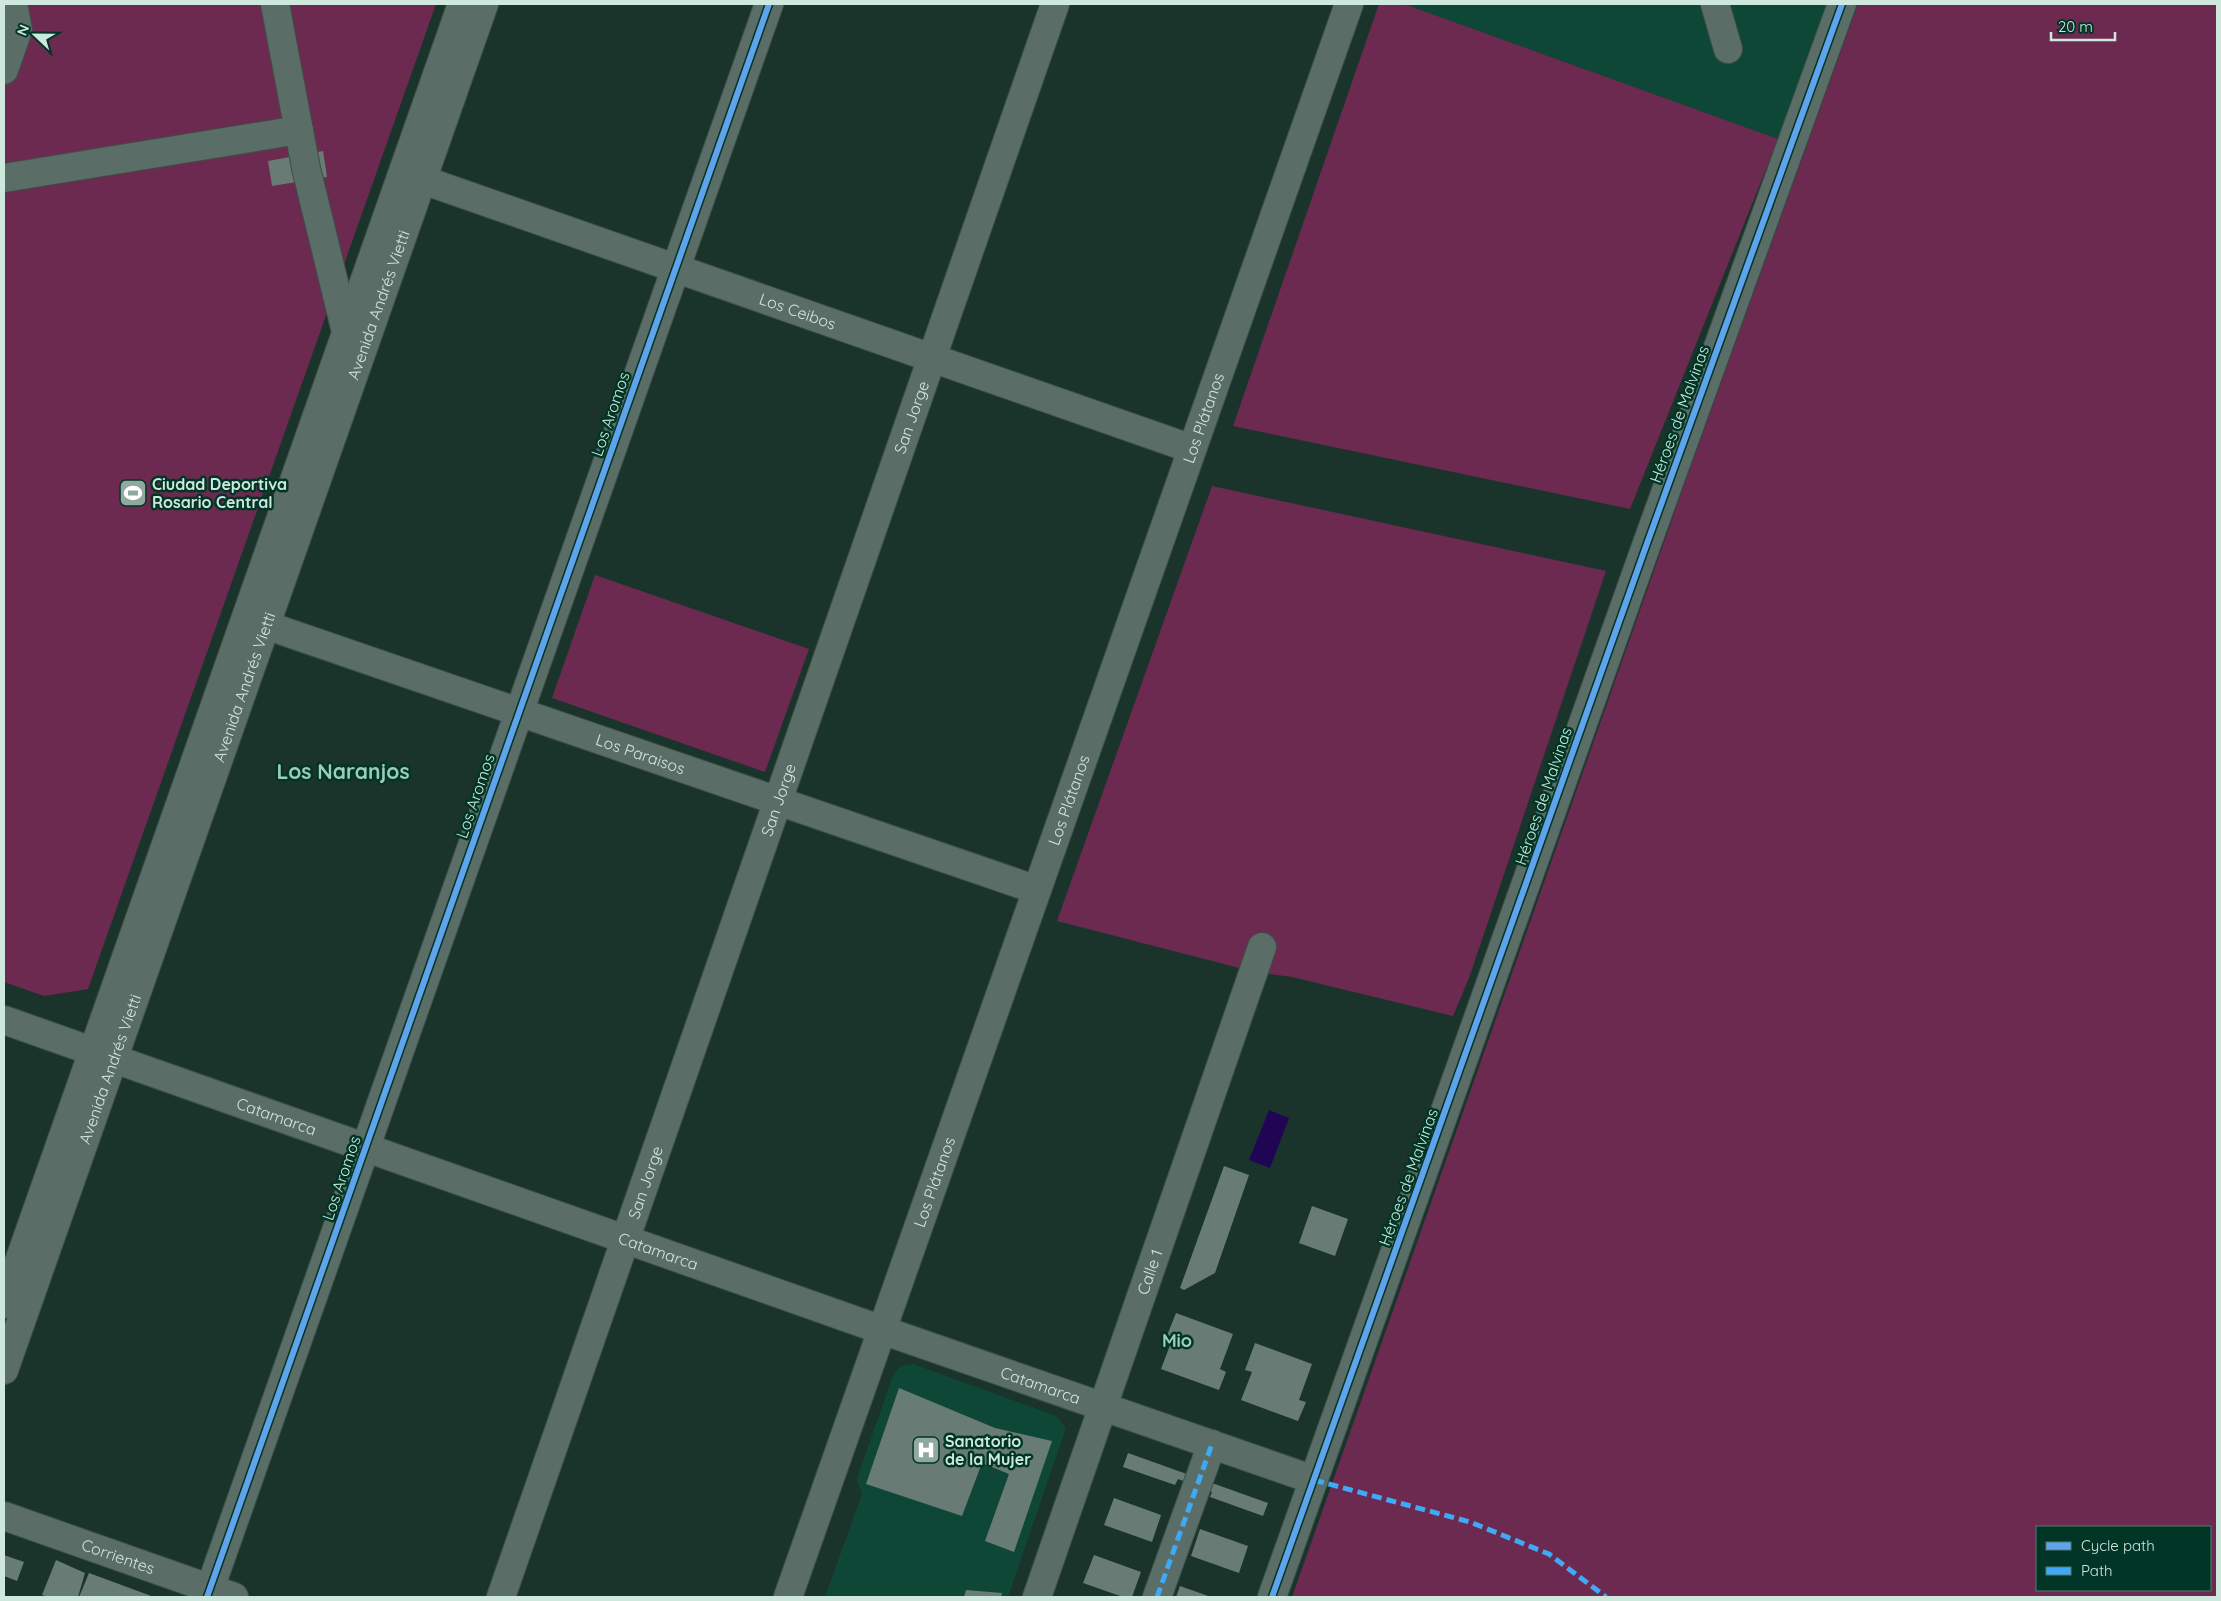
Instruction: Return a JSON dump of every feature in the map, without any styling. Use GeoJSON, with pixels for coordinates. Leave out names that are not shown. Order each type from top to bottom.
{"type":"FeatureCollection","features":[{"type":"Feature","properties":{"kind":"street"},"geometry":{"type":"LineString","coordinates":[[4,70],[18,30],[13,4]]}},
{"type":"Feature","properties":{"kind":"street"},"geometry":{"type":"LineString","coordinates":[[275,4],[298,130],[356,336]]}},
{"type":"Feature","properties":{"kind":"street","name":"Avenida Andrés Vietti"},"geometry":{"type":"LineString","coordinates":[[4,1370],[103,1055],[412,176],[462,4]]}},
{"type":"Feature","properties":{"kind":"street","name":"Avenida Andrés Vietti"},"geometry":{"type":"LineString","coordinates":[[412,176],[484,4]]}},
{"type":"Feature","properties":{"kind":"street","name":"Los Aromos"},"geometry":{"type":"LineString","coordinates":[[217,1595],[366,1148],[769,4]]}},
{"type":"Feature","properties":{"kind":"street","name":"San Jorge"},"geometry":{"type":"LineString","coordinates":[[501,1597],[1055,4]]}},
{"type":"Feature","properties":{"kind":"street"},"geometry":{"type":"LineString","coordinates":[[1715,4],[1728,49]]}},
{"type":"Feature","properties":{"kind":"street","name":"Héroes de Malvinas"},"geometry":{"type":"LineString","coordinates":[[1272,1597],[1645,549],[1842,4]]}},
{"type":"Feature","properties":{"kind":"street","name":"Los Plátanos"},"geometry":{"type":"LineString","coordinates":[[788,1597],[1192,450],[1341,6]]}},
{"type":"Feature","properties":{"kind":"street"},"geometry":{"type":"LineString","coordinates":[[4,178],[298,130]]}},
{"type":"Feature","properties":{"kind":"street","name":"Los Ceibos"},"geometry":{"type":"LineString","coordinates":[[412,176],[1192,450]]}},
{"type":"Feature","properties":{"kind":"street","name":"Los Paraisos"},"geometry":{"type":"LineString","coordinates":[[256,622],[1037,890]]}},
{"type":"Feature","properties":{"kind":"street","name":"Calle 1"},"geometry":{"type":"LineString","coordinates":[[1037,1597],[1262,947]]}},
{"type":"Feature","properties":{"kind":"street","name":"Catamarca"},"geometry":{"type":"LineString","coordinates":[[4,1020],[625,1240],[1314,1480]]}},
{"type":"Feature","properties":{"kind":"street","name":"Avenida Andrés Vietti"},"geometry":{"type":"LineString","coordinates":[[4,1304],[103,1055]]}},
{"type":"Feature","properties":{"kind":"street"},"geometry":{"type":"LineString","coordinates":[[1157,1597],[1212,1444]]}},
{"type":"Feature","properties":{"kind":"street","name":"Corrientes"},"geometry":{"type":"LineString","coordinates":[[4,1516],[217,1595]]}},
{"type":"Feature","properties":{"kind":"shaded area","name":"Ciudad Deportiva Rosario Central"},"geometry":{"type":"Polygon","coordinates":[[[4,4],[436,4],[88,989],[44,996],[4,982],[4,4]]]}},
{"type":"Feature","properties":{"kind":"shaded area"},"geometry":{"type":"Polygon","coordinates":[[[1379,4],[1404,4],[1778,139],[1630,509],[1233,426],[1379,4]]]}},
{"type":"Feature","properties":{"kind":"shaded area"},"geometry":{"type":"Polygon","coordinates":[[[1404,4],[1826,4],[1778,139],[1404,4]]]}},
{"type":"Feature","properties":{"kind":"shaded area"},"geometry":{"type":"Polygon","coordinates":[[[1858,4],[2217,4],[2217,1597],[1292,1597],[1687,477],[1858,4]]]}},
{"type":"Feature","properties":{"kind":"shaded area"},"geometry":{"type":"Polygon","coordinates":[[[1212,486],[1606,571],[1469,978],[1453,1016],[1292,977],[1255,972],[1057,921],[1212,486]]]}},
{"type":"Feature","properties":{"kind":"shaded area"},"geometry":{"type":"Polygon","coordinates":[[[595,575],[809,649],[765,772],[552,698],[595,575]]]}},
{"type":"Feature","properties":{"kind":"shaded area"},"geometry":{"type":"Polygon","coordinates":[[[1269,1110],[1289,1118],[1270,1168],[1249,1160],[1269,1110]]]}},
{"type":"Feature","properties":{"kind":"shaded area"},"geometry":{"type":"Polygon","coordinates":[[[913,1364],[1056,1416],[1066,1428],[1008,1597],[825,1597],[862,1494],[857,1479],[893,1375],[901,1366],[913,1364]]]}},
{"type":"Feature","properties":{"kind":"building"},"geometry":{"type":"Polygon","coordinates":[[[323,151],[327,177],[272,186],[268,161],[323,151]]]}},
{"type":"Feature","properties":{"kind":"building"},"geometry":{"type":"Polygon","coordinates":[[[1224,1166],[1249,1175],[1215,1273],[1184,1290],[1180,1288],[1224,1166]]]}},
{"type":"Feature","properties":{"kind":"building"},"geometry":{"type":"Polygon","coordinates":[[[1312,1206],[1348,1219],[1335,1256],[1299,1243],[1312,1206]]]}},
{"type":"Feature","properties":{"kind":"building"},"geometry":{"type":"Polygon","coordinates":[[[1176,1313],[1233,1334],[1220,1369],[1226,1372],[1219,1390],[1161,1369],[1172,1340],[1166,1338],[1176,1313]]]}},
{"type":"Feature","properties":{"kind":"building"},"geometry":{"type":"Polygon","coordinates":[[[1255,1343],[1312,1364],[1299,1400],[1306,1402],[1298,1421],[1241,1400],[1252,1372],[1245,1370],[1255,1343]]]}},
{"type":"Feature","properties":{"kind":"building"},"geometry":{"type":"Polygon","coordinates":[[[899,1388],[995,1428],[1052,1441],[1014,1552],[985,1541],[1009,1474],[982,1463],[962,1516],[866,1484],[899,1388]]]}},
{"type":"Feature","properties":{"kind":"building"},"geometry":{"type":"Polygon","coordinates":[[[1128,1453],[1268,1503],[1263,1516],[1210,1497],[1212,1492],[1178,1479],[1175,1485],[1123,1467],[1128,1453]]]}},
{"type":"Feature","properties":{"kind":"building"},"geometry":{"type":"Polygon","coordinates":[[[1114,1498],[1161,1515],[1152,1542],[1104,1525],[1114,1498]]]}},
{"type":"Feature","properties":{"kind":"building"},"geometry":{"type":"Polygon","coordinates":[[[1200,1529],[1248,1546],[1239,1573],[1191,1556],[1200,1529]]]}},
{"type":"Feature","properties":{"kind":"building"},"geometry":{"type":"Polygon","coordinates":[[[4,1555],[24,1562],[17,1581],[4,1576],[4,1555]]]}},
{"type":"Feature","properties":{"kind":"building"},"geometry":{"type":"Polygon","coordinates":[[[1094,1555],[1141,1572],[1132,1597],[1123,1597],[1083,1583],[1094,1555]]]}},
{"type":"Feature","properties":{"kind":"building"},"geometry":{"type":"Polygon","coordinates":[[[56,1560],[85,1573],[78,1597],[49,1597],[42,1595],[56,1560]]]}},
{"type":"Feature","properties":{"kind":"building"},"geometry":{"type":"Polygon","coordinates":[[[89,1573],[154,1597],[79,1597],[89,1573]]]}},
{"type":"Feature","properties":{"kind":"building"},"geometry":{"type":"Polygon","coordinates":[[[1180,1586],[1211,1597],[1176,1597],[1180,1586]]]}},
{"type":"Feature","properties":{"kind":"building"},"geometry":{"type":"Polygon","coordinates":[[[966,1590],[1002,1593],[1001,1597],[964,1597],[966,1590]]]}},
{"type":"Feature","properties":{"kind":"marked path"},"geometry":{"type":"LineString","coordinates":[[1157,1597],[1212,1444]]}},
{"type":"Feature","properties":{"kind":"marked path"},"geometry":{"type":"LineString","coordinates":[[1314,1480],[1470,1522],[1549,1554],[1606,1597]]}},
{"type":"Feature","properties":{"kind":"cycle path"},"geometry":{"type":"LineString","coordinates":[[207,1597],[769,4]]}},
{"type":"Feature","properties":{"kind":"cycle path"},"geometry":{"type":"LineString","coordinates":[[1272,1597],[1645,549],[1842,4]]}},
{"type":"Feature","properties":{"kind":"place","name":"Ciudad Deportiva Rosario Central"},"geometry":{"type":"Point","coordinates":[133,493]}},
{"type":"Feature","properties":{"kind":"place","name":"Sanatorio de la Mujer"},"geometry":{"type":"Point","coordinates":[926,1450]}},
{"type":"Feature","properties":{"kind":"district","name":"Los Naranjos"},"geometry":{"type":"Point","coordinates":[343,771]}},
{"type":"Feature","properties":{"kind":"district","name":"Mio"},"geometry":{"type":"Point","coordinates":[1177,1340]}}]}
